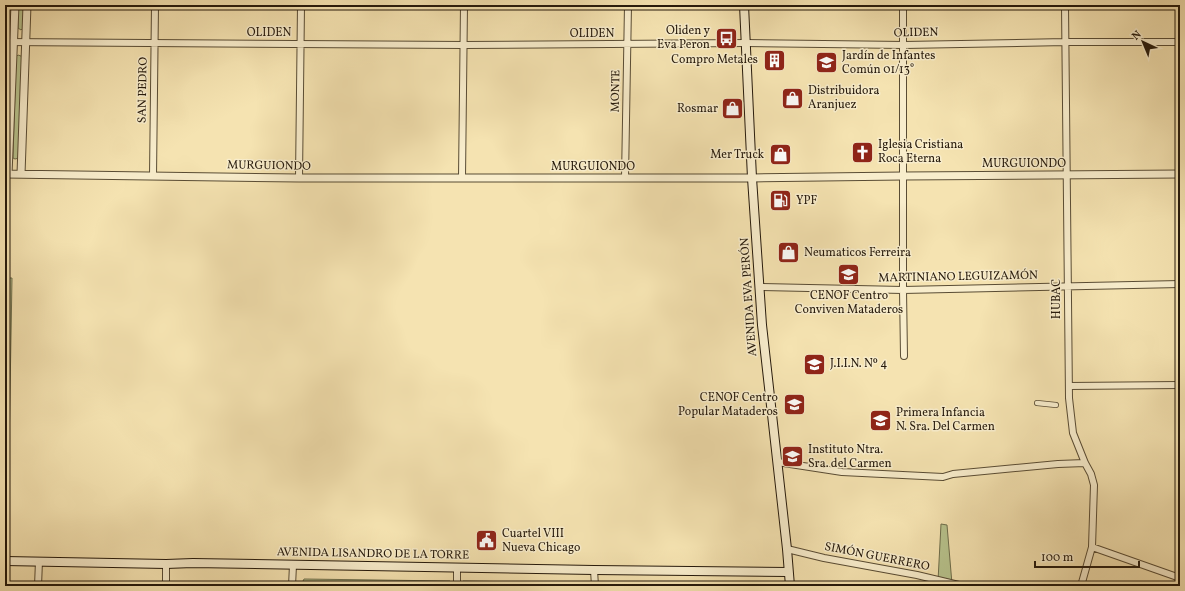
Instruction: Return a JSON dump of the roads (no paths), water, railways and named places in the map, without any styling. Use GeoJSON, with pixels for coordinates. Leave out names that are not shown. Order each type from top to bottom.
{"type":"FeatureCollection","features":[{"type":"Feature","properties":{"kind":"main road","name":"AVENIDA EVA PERÓN"},"geometry":{"type":"LineString","coordinates":[[744,5],[752,178],[766,364],[790,586]]}},
{"type":"Feature","properties":{"kind":"main road","name":"AVENIDA LISANDRO DE LA TORRE"},"geometry":{"type":"LineString","coordinates":[[5,560],[166,564],[788,572]]}},
{"type":"Feature","properties":{"kind":"street"},"geometry":{"type":"LineString","coordinates":[[7,174],[15,5]]}},
{"type":"Feature","properties":{"kind":"street"},"geometry":{"type":"LineString","coordinates":[[21,174],[27,5]]}},
{"type":"Feature","properties":{"kind":"street","name":"SAN PEDRO"},"geometry":{"type":"LineString","coordinates":[[153,176],[155,5]]}},
{"type":"Feature","properties":{"kind":"street"},"geometry":{"type":"LineString","coordinates":[[299,178],[301,5]]}},
{"type":"Feature","properties":{"kind":"street"},"geometry":{"type":"LineString","coordinates":[[462,178],[464,5]]}},
{"type":"Feature","properties":{"kind":"street","name":"MONTE"},"geometry":{"type":"LineString","coordinates":[[625,178],[628,5]]}},
{"type":"Feature","properties":{"kind":"street"},"geometry":{"type":"LineString","coordinates":[[903,5],[904,45],[902,176],[904,356]]}},
{"type":"Feature","properties":{"kind":"street","name":"HUBAC"},"geometry":{"type":"LineString","coordinates":[[1065,5],[1068,398],[1073,433],[1091,474],[1094,485],[1092,547],[1080,586]]}},
{"type":"Feature","properties":{"kind":"street","name":"OLIDEN"},"geometry":{"type":"LineString","coordinates":[[5,42],[464,45],[904,45],[1066,42],[1180,42]]}},
{"type":"Feature","properties":{"kind":"street","name":"MURGUIONDO"},"geometry":{"type":"LineString","coordinates":[[7,174],[299,178],[752,178],[1180,174]]}},
{"type":"Feature","properties":{"kind":"street","name":"MARTINIANO LEGUIZAMÓN"},"geometry":{"type":"LineString","coordinates":[[760,288],[903,290],[1180,284]]}},
{"type":"Feature","properties":{"kind":"street"},"geometry":{"type":"LineString","coordinates":[[1069,386],[1180,385]]}},
{"type":"Feature","properties":{"kind":"street"},"geometry":{"type":"LineString","coordinates":[[1037,403],[1056,405]]}},
{"type":"Feature","properties":{"kind":"street"},"geometry":{"type":"LineString","coordinates":[[777,462],[842,472],[943,477],[953,474],[1058,464],[1085,463]]}},
{"type":"Feature","properties":{"kind":"street"},"geometry":{"type":"LineString","coordinates":[[1092,547],[1180,578]]}},
{"type":"Feature","properties":{"kind":"street","name":"SIMÓN GUERRERO"},"geometry":{"type":"LineString","coordinates":[[787,549],[824,558],[917,575],[963,586]]}},
{"type":"Feature","properties":{"kind":"street"},"geometry":{"type":"LineString","coordinates":[[38,586],[39,561]]}},
{"type":"Feature","properties":{"kind":"street"},"geometry":{"type":"LineString","coordinates":[[166,564],[166,586]]}},
{"type":"Feature","properties":{"kind":"street"},"geometry":{"type":"LineString","coordinates":[[292,586],[293,565]]}},
{"type":"Feature","properties":{"kind":"street"},"geometry":{"type":"LineString","coordinates":[[456,586],[457,567]]}},
{"type":"Feature","properties":{"kind":"street"},"geometry":{"type":"LineString","coordinates":[[594,570],[595,586]]}},
{"type":"Feature","properties":{"kind":"place","name":"Oliden y Eva Peron"},"geometry":{"type":"Point","coordinates":[726,38]}},
{"type":"Feature","properties":{"kind":"place","name":"Compro Metales"},"geometry":{"type":"Point","coordinates":[774,60]}},
{"type":"Feature","properties":{"kind":"place","name":"Jardín de Infantes Común 01/13°"},"geometry":{"type":"Point","coordinates":[827,63]}},
{"type":"Feature","properties":{"kind":"place","name":"Distribuidora Aranjuez"},"geometry":{"type":"Point","coordinates":[793,98]}},
{"type":"Feature","properties":{"kind":"place","name":"Rosmar"},"geometry":{"type":"Point","coordinates":[733,109]}},
{"type":"Feature","properties":{"kind":"place","name":"Iglesia Cristiana Roca Eterna"},"geometry":{"type":"Point","coordinates":[862,152]}},
{"type":"Feature","properties":{"kind":"place","name":"Mer Truck"},"geometry":{"type":"Point","coordinates":[780,155]}},
{"type":"Feature","properties":{"kind":"place","name":"YPF"},"geometry":{"type":"Point","coordinates":[781,201]}},
{"type":"Feature","properties":{"kind":"place","name":"Neumaticos Ferreira"},"geometry":{"type":"Point","coordinates":[789,253]}},
{"type":"Feature","properties":{"kind":"place","name":"CENOF Centro Conviven Mataderos"},"geometry":{"type":"Point","coordinates":[849,275]}},
{"type":"Feature","properties":{"kind":"place","name":"J.I.I.N. Nº 4"},"geometry":{"type":"Point","coordinates":[815,364]}},
{"type":"Feature","properties":{"kind":"place","name":"CENOF Centro Popular Mataderos"},"geometry":{"type":"Point","coordinates":[794,405]}},
{"type":"Feature","properties":{"kind":"place","name":"Primera Infancia N. Sra. Del Carmen"},"geometry":{"type":"Point","coordinates":[881,420]}},
{"type":"Feature","properties":{"kind":"place","name":"Instituto Ntra. Sra. del Carmen"},"geometry":{"type":"Point","coordinates":[793,457]}},
{"type":"Feature","properties":{"kind":"place","name":"Cuartel VIII Nueva Chicago"},"geometry":{"type":"Point","coordinates":[487,541]}}]}
